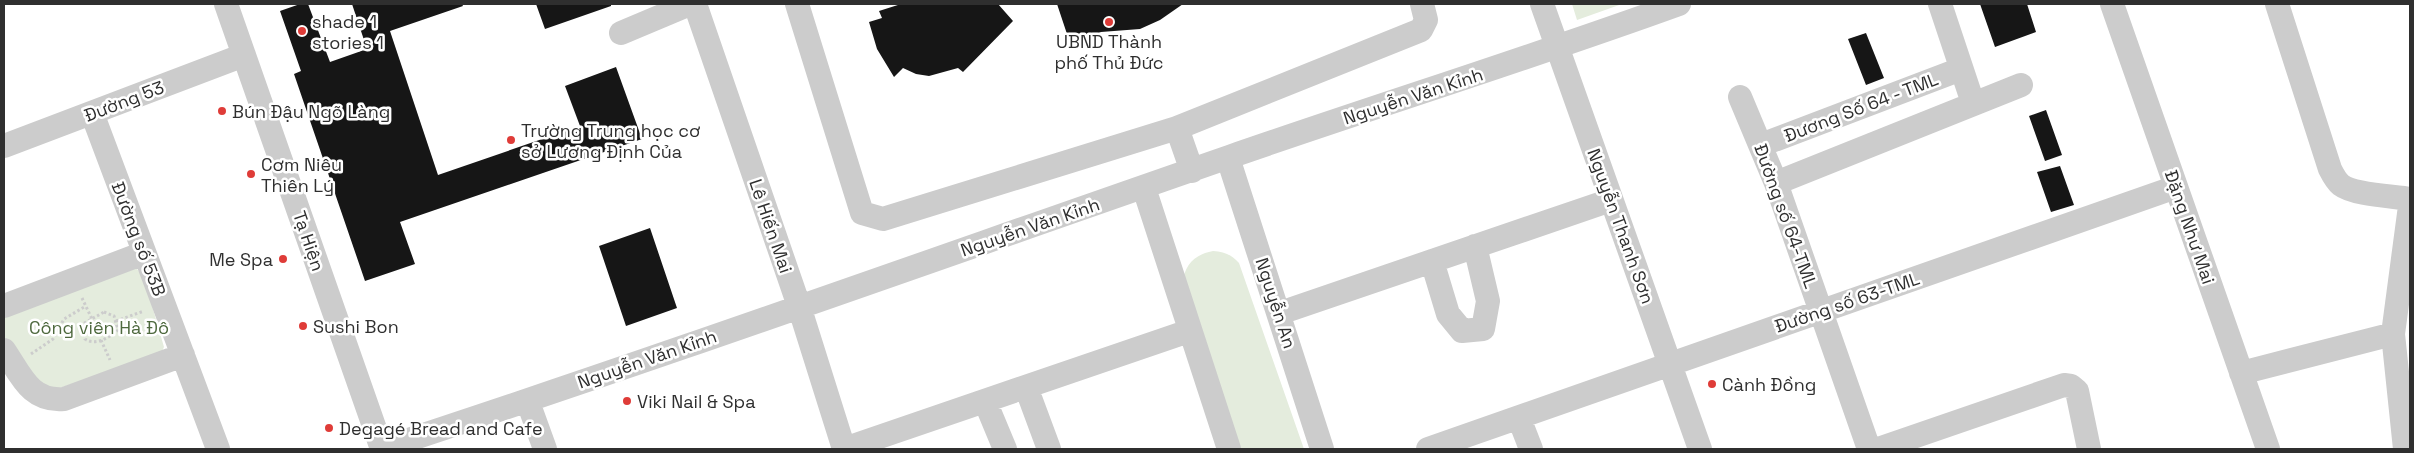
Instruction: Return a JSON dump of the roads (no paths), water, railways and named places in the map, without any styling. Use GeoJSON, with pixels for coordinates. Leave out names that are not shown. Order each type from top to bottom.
{"type":"FeatureCollection","features":[{"type":"Feature","properties":{"kind":"street","name":"Tạ Hiện"},"geometry":{"type":"LineString","coordinates":[[226,4],[382,449]]}},
{"type":"Feature","properties":{"kind":"street"},"geometry":{"type":"LineString","coordinates":[[621,33],[690,4]]}},
{"type":"Feature","properties":{"kind":"street","name":"Lê Hiến Mai"},"geometry":{"type":"LineString","coordinates":[[695,4],[799,306],[844,449]]}},
{"type":"Feature","properties":{"kind":"street"},"geometry":{"type":"LineString","coordinates":[[797,4],[862,212],[883,219],[1176,128],[1421,30],[1426,20],[1422,4]]}},
{"type":"Feature","properties":{"kind":"street","name":"Nguyễn Thanh Sơn"},"geometry":{"type":"LineString","coordinates":[[1542,4],[1700,449]]}},
{"type":"Feature","properties":{"kind":"street","name":"Nguyễn Văn Kỉnh"},"geometry":{"type":"LineString","coordinates":[[382,449],[528,402],[799,306],[1679,4]]}},
{"type":"Feature","properties":{"kind":"street","name":"Đương Số 64 - TML"},"geometry":{"type":"LineString","coordinates":[[1940,4],[1973,103]]}},
{"type":"Feature","properties":{"kind":"street"},"geometry":{"type":"LineString","coordinates":[[2277,4],[2330,169],[2336,179],[2342,186],[2352,190],[2410,199]]}},
{"type":"Feature","properties":{"kind":"street","name":"Đặng Như Mai"},"geometry":{"type":"LineString","coordinates":[[2118,5],[2176,188],[2268,449]]}},
{"type":"Feature","properties":{"kind":"street","name":"Đường 53"},"geometry":{"type":"LineString","coordinates":[[4,146],[244,55]]}},
{"type":"Feature","properties":{"kind":"street","name":"Đương Số 64 - TML"},"geometry":{"type":"LineString","coordinates":[[1761,145],[1961,69]]}},
{"type":"Feature","properties":{"kind":"street","name":"Đương Số 64 - TML"},"geometry":{"type":"LineString","coordinates":[[1776,183],[1973,103],[2021,86]]}},
{"type":"Feature","properties":{"kind":"street","name":"Đường số 64-TML"},"geometry":{"type":"LineString","coordinates":[[1740,96],[1776,183],[1869,449]]}},
{"type":"Feature","properties":{"kind":"street","name":"Đường số 53B"},"geometry":{"type":"LineString","coordinates":[[92,113],[218,449]]}},
{"type":"Feature","properties":{"kind":"street"},"geometry":{"type":"LineString","coordinates":[[1176,128],[1192,171]]}},
{"type":"Feature","properties":{"kind":"street","name":"Nguyễn An"},"geometry":{"type":"LineString","coordinates":[[1228,158],[1280,313],[1322,449]]}},
{"type":"Feature","properties":{"kind":"street"},"geometry":{"type":"LineString","coordinates":[[1144,188],[1229,449]]}},
{"type":"Feature","properties":{"kind":"street","name":"Đường số 63-TML"},"geometry":{"type":"LineString","coordinates":[[1428,449],[2176,188]]}},
{"type":"Feature","properties":{"kind":"street"},"geometry":{"type":"LineString","coordinates":[[1280,313],[1611,200]]}},
{"type":"Feature","properties":{"kind":"street"},"geometry":{"type":"LineString","coordinates":[[2405,449],[2393,334],[2410,206]]}},
{"type":"Feature","properties":{"kind":"street"},"geometry":{"type":"LineString","coordinates":[[1432,261],[1448,314],[1462,331],[1482,329],[1488,301],[1475,246]]}},
{"type":"Feature","properties":{"kind":"street"},"geometry":{"type":"LineString","coordinates":[[4,306],[144,253]]}},
{"type":"Feature","properties":{"kind":"street"},"geometry":{"type":"LineString","coordinates":[[844,449],[1189,331]]}},
{"type":"Feature","properties":{"kind":"street"},"geometry":{"type":"LineString","coordinates":[[2241,372],[2393,334]]}},
{"type":"Feature","properties":{"kind":"street"},"geometry":{"type":"LineString","coordinates":[[8,356],[34,393],[50,400],[64,399],[183,355]]}},
{"type":"Feature","properties":{"kind":"street"},"geometry":{"type":"LineString","coordinates":[[1878,449],[2064,385],[2071,386],[2077,391],[2089,449]]}},
{"type":"Feature","properties":{"kind":"street"},"geometry":{"type":"LineString","coordinates":[[1026,387],[1049,449]]}},
{"type":"Feature","properties":{"kind":"street"},"geometry":{"type":"LineString","coordinates":[[985,401],[1005,449]]}},
{"type":"Feature","properties":{"kind":"street"},"geometry":{"type":"LineString","coordinates":[[528,402],[545,449]]}},
{"type":"Feature","properties":{"kind":"street"},"geometry":{"type":"LineString","coordinates":[[1519,418],[1531,449]]}},
{"type":"Feature","properties":{"kind":"place","name":"UBND Thành phố Thủ Đức"},"geometry":{"type":"Point","coordinates":[1109,22]}},
{"type":"Feature","properties":{"kind":"place","name":"shade 1 stories 1"},"geometry":{"type":"Point","coordinates":[302,31]}},
{"type":"Feature","properties":{"kind":"place","name":"Bún Đậu Ngõ Làng"},"geometry":{"type":"Point","coordinates":[222,111]}},
{"type":"Feature","properties":{"kind":"place","name":"Trường Trung học cơ sở Lương Định Của"},"geometry":{"type":"Point","coordinates":[511,140]}},
{"type":"Feature","properties":{"kind":"place","name":"Cơm Niêu Thiên Lý"},"geometry":{"type":"Point","coordinates":[251,174]}},
{"type":"Feature","properties":{"kind":"place","name":"Me Spa"},"geometry":{"type":"Point","coordinates":[283,259]}},
{"type":"Feature","properties":{"kind":"place","name":"Sushi Bon"},"geometry":{"type":"Point","coordinates":[303,326]}},
{"type":"Feature","properties":{"kind":"place","name":"Cành Đồng"},"geometry":{"type":"Point","coordinates":[1712,384]}},
{"type":"Feature","properties":{"kind":"place","name":"Viki Nail & Spa"},"geometry":{"type":"Point","coordinates":[627,401]}},
{"type":"Feature","properties":{"kind":"place","name":"Degagé Bread and Cafe"},"geometry":{"type":"Point","coordinates":[329,428]}},
{"type":"Feature","properties":{"kind":"park label","name":"Công viên Hà Đô"},"geometry":{"type":"Point","coordinates":[99,327]}}]}
